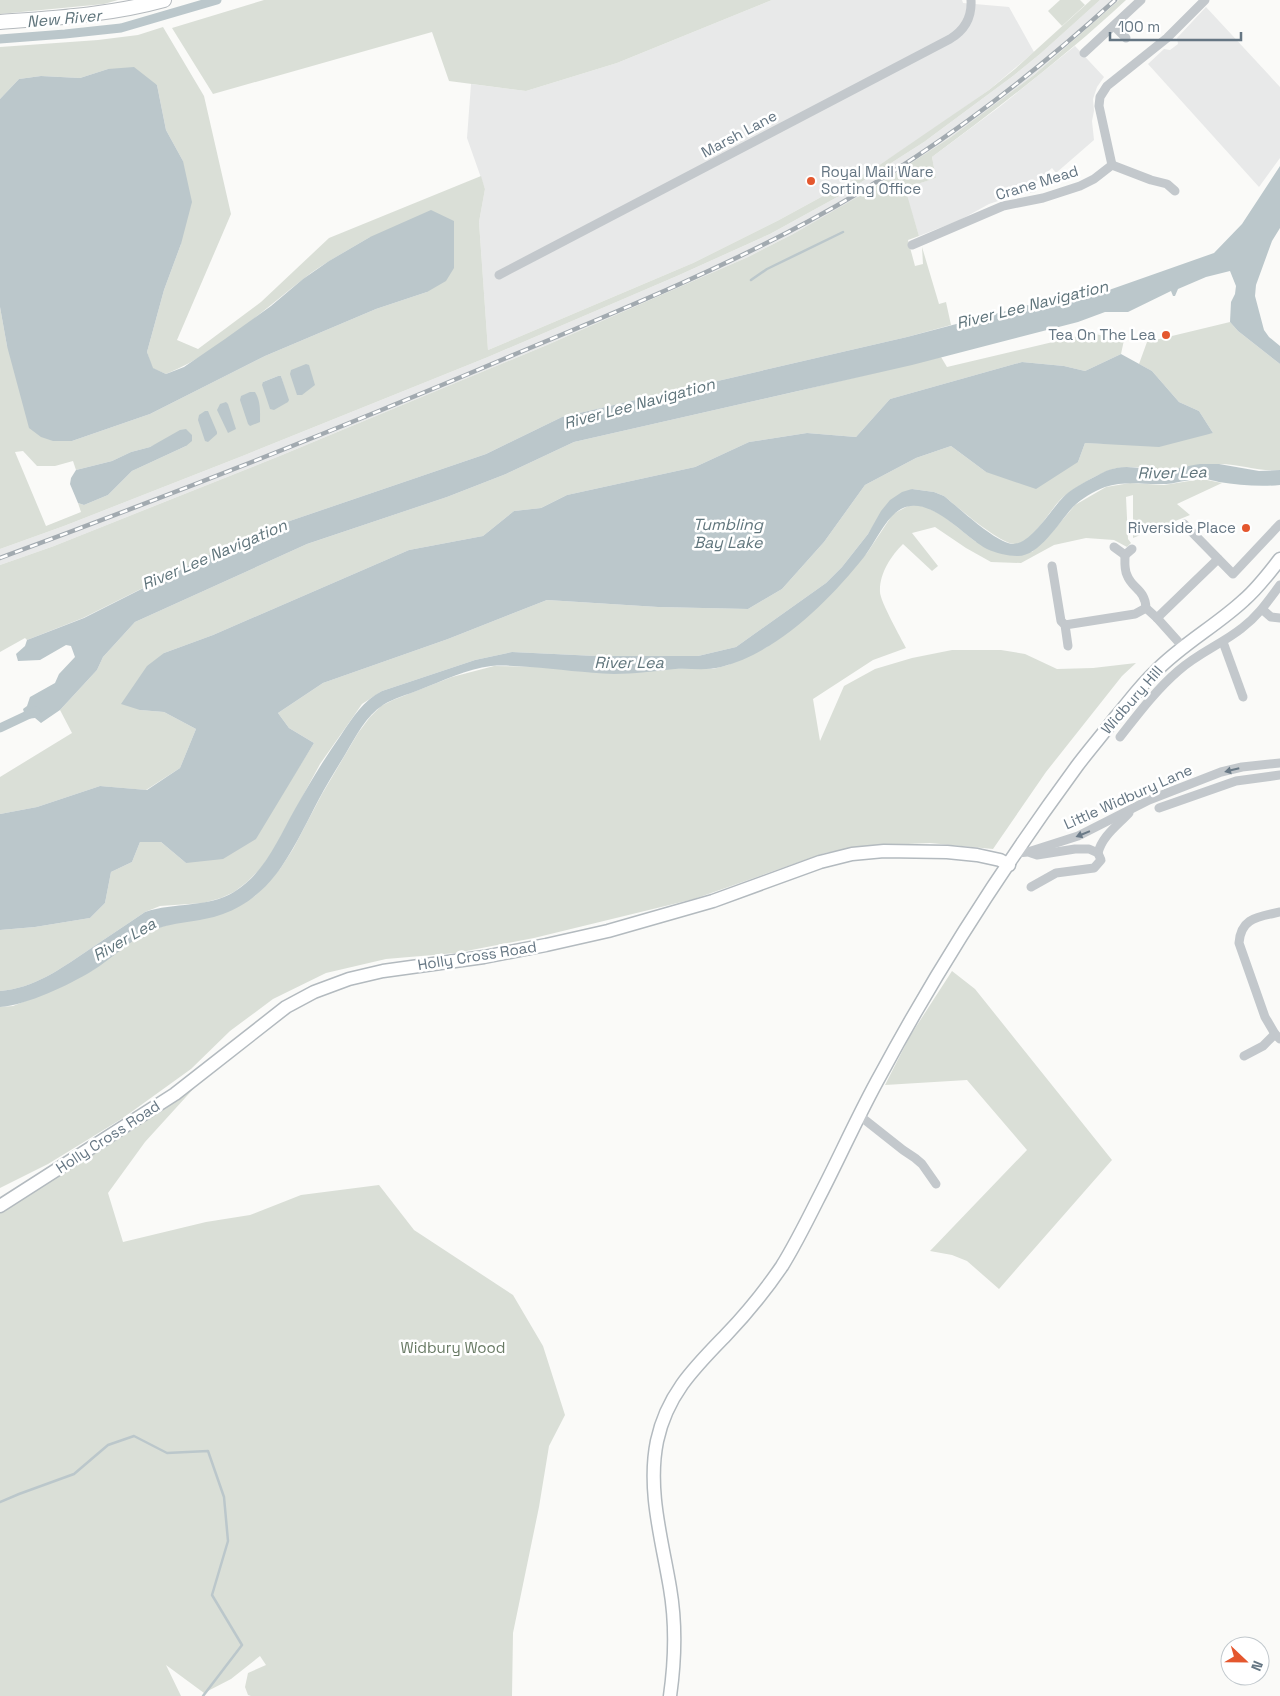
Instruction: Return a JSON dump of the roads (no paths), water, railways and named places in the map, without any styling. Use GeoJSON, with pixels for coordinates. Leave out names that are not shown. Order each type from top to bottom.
{"type":"FeatureCollection","features":[{"type":"Feature","properties":{"kind":"main road"},"geometry":{"type":"LineString","coordinates":[[0,22],[106,12],[164,0]]}},
{"type":"Feature","properties":{"kind":"main road","name":"Widbury Hill"},"geometry":{"type":"LineString","coordinates":[[670,1696],[673,1676],[673,1617],[659,1529],[654,1470],[657,1442],[663,1420],[684,1381],[748,1310],[781,1267],[896,1047],[939,971],[1009,865],[1023,852],[1080,762],[1155,671],[1183,647],[1245,600],[1280,559]]}},
{"type":"Feature","properties":{"kind":"main road","name":"Holly Cross Road"},"geometry":{"type":"LineString","coordinates":[[0,1206],[175,1094],[286,1007],[314,992],[349,979],[383,971],[501,954],[608,931],[685,910],[820,862],[852,854],[884,851],[947,852],[977,855],[1000,860],[1009,865]]}},
{"type":"Feature","properties":{"kind":"street","name":"Marsh Lane"},"geometry":{"type":"LineString","coordinates":[[499,275],[950,40],[967,23],[971,0]]}},
{"type":"Feature","properties":{"kind":"street"},"geometry":{"type":"LineString","coordinates":[[1084,53],[1140,0]]}},
{"type":"Feature","properties":{"kind":"street"},"geometry":{"type":"LineString","coordinates":[[1175,191],[1166,184],[1112,165],[1100,98],[1102,92],[1117,77],[1167,38],[1205,0]]}},
{"type":"Feature","properties":{"kind":"street"},"geometry":{"type":"LineString","coordinates":[[1114,26],[1126,38]]}},
{"type":"Feature","properties":{"kind":"street","name":"Crane Mead"},"geometry":{"type":"LineString","coordinates":[[912,245],[1003,206],[1043,198],[1080,186],[1094,179],[1112,165]]}},
{"type":"Feature","properties":{"kind":"street"},"geometry":{"type":"LineString","coordinates":[[1184,524],[1233,574],[1280,524]]}},
{"type":"Feature","properties":{"kind":"street"},"geometry":{"type":"LineString","coordinates":[[1114,547],[1128,552],[1127,575],[1143,594],[1146,600],[1146,608],[1183,647]]}},
{"type":"Feature","properties":{"kind":"street"},"geometry":{"type":"LineString","coordinates":[[1157,618],[1218,559]]}},
{"type":"Feature","properties":{"kind":"street"},"geometry":{"type":"LineString","coordinates":[[1052,566],[1061,621],[1065,625],[1068,646]]}},
{"type":"Feature","properties":{"kind":"street"},"geometry":{"type":"LineString","coordinates":[[1120,737],[1154,694],[1178,670],[1202,652],[1223,642],[1242,629],[1263,610],[1278,588],[1262,580]]}},
{"type":"Feature","properties":{"kind":"street"},"geometry":{"type":"LineString","coordinates":[[1065,625],[1135,614],[1146,608]]}},
{"type":"Feature","properties":{"kind":"street"},"geometry":{"type":"LineString","coordinates":[[1263,610],[1267,615],[1280,618]]}},
{"type":"Feature","properties":{"kind":"street"},"geometry":{"type":"LineString","coordinates":[[1223,642],[1243,697]]}},
{"type":"Feature","properties":{"kind":"street","name":"Little Widbury Lane"},"geometry":{"type":"LineString","coordinates":[[1023,852],[1078,836],[1149,800],[1221,772],[1242,767],[1280,763]]}},
{"type":"Feature","properties":{"kind":"street"},"geometry":{"type":"LineString","coordinates":[[1159,808],[1236,781],[1280,775]]}},
{"type":"Feature","properties":{"kind":"street"},"geometry":{"type":"LineString","coordinates":[[1031,887],[1056,873],[1094,868],[1101,860],[1098,853],[1105,838],[1132,809]]}},
{"type":"Feature","properties":{"kind":"street"},"geometry":{"type":"LineString","coordinates":[[1023,852],[1037,855],[1089,849],[1098,853]]}},
{"type":"Feature","properties":{"kind":"street"},"geometry":{"type":"LineString","coordinates":[[1244,1056],[1277,1036],[1265,1017],[1239,943],[1241,931],[1247,922],[1257,917],[1280,912]]}},
{"type":"Feature","properties":{"kind":"street"},"geometry":{"type":"LineString","coordinates":[[860,1116],[922,1164],[936,1184]]}},
{"type":"Feature","properties":{"kind":"water"},"geometry":{"type":"Polygon","coordinates":[[[134,67],[157,85],[166,130],[183,161],[192,202],[181,244],[164,290],[147,352],[153,368],[166,374],[184,367],[271,306],[303,279],[329,261],[370,237],[431,210],[454,221],[454,268],[446,281],[427,292],[376,309],[265,356],[150,414],[72,441],[53,441],[41,437],[29,428],[7,346],[0,307],[0,99],[19,79],[41,76],[80,78],[108,69],[134,67]]]}},
{"type":"Feature","properties":{"kind":"water","name":"River Lee Navigation"},"geometry":{"type":"Polygon","coordinates":[[[1280,166],[1280,228],[1272,241],[1256,285],[1255,296],[1264,330],[1280,346],[1280,364],[1238,331],[1230,322],[1231,302],[1236,286],[1230,271],[1206,277],[1178,289],[1175,296],[1173,296],[1171,291],[1128,312],[1105,312],[1078,322],[912,365],[574,442],[506,474],[447,497],[307,544],[135,622],[103,657],[97,670],[60,710],[41,723],[35,718],[26,719],[23,709],[27,706],[30,697],[55,683],[59,674],[75,657],[71,646],[66,645],[40,660],[18,661],[16,654],[25,646],[27,640],[84,618],[207,556],[275,526],[486,454],[562,417],[907,337],[1055,298],[1109,290],[1214,253],[1242,224],[1280,166]]]}},
{"type":"Feature","properties":{"kind":"water","name":"Tumbling Bay Lake"},"geometry":{"type":"Polygon","coordinates":[[[1121,354],[1152,371],[1179,402],[1199,411],[1213,433],[1159,447],[1085,443],[1078,462],[1036,489],[986,472],[951,446],[916,458],[865,485],[824,542],[782,589],[748,609],[658,607],[547,600],[448,639],[323,683],[278,713],[289,728],[314,743],[256,839],[223,859],[186,863],[161,842],[140,842],[132,862],[111,872],[105,903],[90,918],[35,927],[0,930],[0,814],[37,807],[100,786],[147,790],[180,768],[196,729],[164,712],[140,710],[121,704],[147,666],[164,653],[213,635],[409,550],[483,536],[514,511],[541,508],[567,495],[695,467],[749,442],[807,433],[856,437],[890,399],[1022,362],[1064,366],[1085,371],[1121,354]]]}},
{"type":"Feature","properties":{"kind":"water"},"geometry":{"type":"Polygon","coordinates":[[[306,364],[309,365],[315,385],[302,395],[297,395],[290,374],[291,370],[306,364]]]}},
{"type":"Feature","properties":{"kind":"water"},"geometry":{"type":"Polygon","coordinates":[[[281,376],[289,400],[274,410],[270,409],[262,385],[263,382],[281,376]]]}},
{"type":"Feature","properties":{"kind":"water"},"geometry":{"type":"Polygon","coordinates":[[[255,392],[257,396],[260,422],[250,426],[240,400],[241,396],[255,392]]]}},
{"type":"Feature","properties":{"kind":"water"},"geometry":{"type":"Polygon","coordinates":[[[226,402],[236,429],[228,433],[217,410],[220,404],[226,402]]]}},
{"type":"Feature","properties":{"kind":"water"},"geometry":{"type":"Polygon","coordinates":[[[208,411],[217,432],[208,442],[205,441],[198,420],[199,415],[208,411]]]}},
{"type":"Feature","properties":{"kind":"water"},"geometry":{"type":"Polygon","coordinates":[[[186,429],[192,435],[192,441],[186,446],[132,471],[108,495],[84,505],[78,503],[70,484],[76,470],[112,461],[131,452],[150,447],[180,430],[186,429]]]}},
{"type":"Feature","properties":{"kind":"water","name":"River Lea"},"geometry":{"type":"Polygon","coordinates":[[[1200,464],[1219,464],[1259,471],[1280,470],[1280,485],[1249,485],[1198,479],[1164,484],[1132,483],[1112,485],[1096,491],[1080,501],[1041,545],[1025,555],[1017,556],[987,549],[935,512],[923,507],[912,506],[901,509],[890,518],[864,557],[835,591],[818,607],[782,638],[742,660],[710,669],[675,669],[622,674],[491,666],[464,673],[392,700],[371,715],[362,727],[325,788],[287,858],[270,881],[249,901],[232,911],[214,917],[158,928],[134,940],[83,976],[48,994],[0,1007],[0,991],[24,986],[46,977],[145,912],[167,907],[202,903],[224,897],[245,884],[270,855],[311,781],[350,722],[364,705],[382,691],[475,660],[512,652],[596,656],[698,656],[736,647],[826,583],[842,567],[868,534],[881,511],[890,500],[902,492],[912,489],[934,492],[944,496],[993,535],[1008,543],[1016,544],[1025,540],[1033,533],[1069,492],[1106,471],[1119,467],[1164,470],[1200,464]]]}},
{"type":"Feature","properties":{"kind":"waterway","name":"New River"},"geometry":{"type":"LineString","coordinates":[[0,39],[121,28],[217,0]]}},
{"type":"Feature","properties":{"kind":"waterway"},"geometry":{"type":"LineString","coordinates":[[751,280],[767,269],[843,232]]}},
{"type":"Feature","properties":{"kind":"waterway"},"geometry":{"type":"LineString","coordinates":[[0,728],[36,711]]}},
{"type":"Feature","properties":{"kind":"waterway"},"geometry":{"type":"LineString","coordinates":[[0,1502],[74,1474],[108,1445],[134,1436],[167,1453],[208,1451],[224,1497],[228,1541],[212,1595],[242,1645],[203,1696]]}},
{"type":"Feature","properties":{"kind":"railway"},"geometry":{"type":"LineString","coordinates":[[0,558],[188,487],[375,413],[656,295],[771,241],[850,198],[891,173],[969,120],[1044,62],[1115,0]]}},
{"type":"Feature","properties":{"kind":"place","name":"Royal Mail Ware Sorting Office"},"geometry":{"type":"Point","coordinates":[811,181]}},
{"type":"Feature","properties":{"kind":"place","name":"Tea On The Lea"},"geometry":{"type":"Point","coordinates":[1166,335]}},
{"type":"Feature","properties":{"kind":"place","name":"Riverside Place"},"geometry":{"type":"Point","coordinates":[1246,528]}},
{"type":"Feature","properties":{"kind":"park label","name":"Widbury Wood"},"geometry":{"type":"Point","coordinates":[453,1348]}}]}
